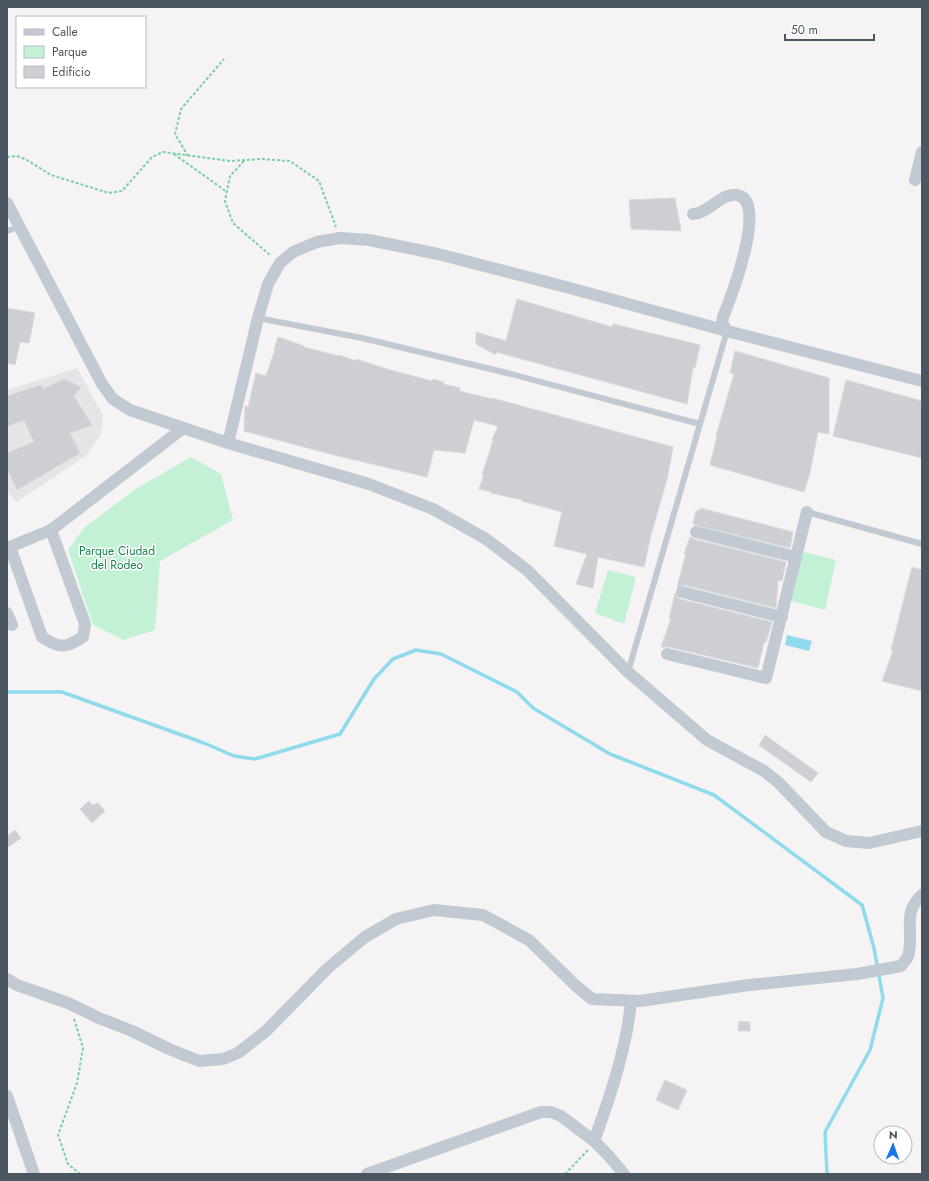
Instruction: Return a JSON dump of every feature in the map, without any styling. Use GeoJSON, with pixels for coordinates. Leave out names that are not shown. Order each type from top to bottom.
{"type":"FeatureCollection","features":[{"type":"Feature","properties":{"kind":"street"},"geometry":{"type":"LineString","coordinates":[[915,180],[922,152]]}},
{"type":"Feature","properties":{"kind":"street"},"geometry":{"type":"LineString","coordinates":[[693,214],[701,214],[724,198],[733,194],[741,196],[748,208],[749,224],[741,270],[723,317],[722,324],[727,331]]}},
{"type":"Feature","properties":{"kind":"street"},"geometry":{"type":"LineString","coordinates":[[7,203],[102,384],[113,399],[130,410],[182,429],[369,484],[433,509],[486,539],[527,570],[628,672],[707,740],[764,771],[778,782],[826,832],[846,841],[869,842],[922,831]]}},
{"type":"Feature","properties":{"kind":"street"},"geometry":{"type":"LineString","coordinates":[[228,443],[258,318],[268,284],[280,263],[294,252],[317,242],[340,238],[369,240],[438,254],[922,381]]}},
{"type":"Feature","properties":{"kind":"street"},"geometry":{"type":"LineString","coordinates":[[52,530],[86,624],[83,637],[71,645],[55,645],[42,637],[9,548],[52,530],[182,429]]}},
{"type":"Feature","properties":{"kind":"street"},"geometry":{"type":"LineString","coordinates":[[667,654],[766,678],[807,512]]}},
{"type":"Feature","properties":{"kind":"street"},"geometry":{"type":"LineString","coordinates":[[696,532],[796,557]]}},
{"type":"Feature","properties":{"kind":"street"},"geometry":{"type":"LineString","coordinates":[[682,592],[782,617]]}},
{"type":"Feature","properties":{"kind":"street"},"geometry":{"type":"LineString","coordinates":[[7,613],[12,624]]}},
{"type":"Feature","properties":{"kind":"street"},"geometry":{"type":"LineString","coordinates":[[7,979],[17,985],[68,1003],[199,1061],[223,1059],[238,1053],[266,1031],[328,968],[365,937],[396,919],[434,910],[483,915],[529,940],[575,985],[592,998],[640,1001],[749,985],[857,974],[901,966],[908,957],[910,947],[910,916],[912,906],[922,895]]}},
{"type":"Feature","properties":{"kind":"street"},"geometry":{"type":"LineString","coordinates":[[594,1141],[606,1109],[626,1036],[631,1001]]}},
{"type":"Feature","properties":{"kind":"street"},"geometry":{"type":"LineString","coordinates":[[7,1096],[34,1174]]}},
{"type":"Feature","properties":{"kind":"street"},"geometry":{"type":"LineString","coordinates":[[367,1174],[541,1112],[551,1112],[561,1116],[594,1141],[624,1174]]}},
{"type":"Feature","properties":{"kind":"lane"},"geometry":{"type":"LineString","coordinates":[[7,231],[19,227]]}},
{"type":"Feature","properties":{"kind":"lane"},"geometry":{"type":"LineString","coordinates":[[258,318],[362,338],[400,347],[507,373],[700,424]]}},
{"type":"Feature","properties":{"kind":"lane"},"geometry":{"type":"LineString","coordinates":[[628,672],[727,331]]}},
{"type":"Feature","properties":{"kind":"lane"},"geometry":{"type":"LineString","coordinates":[[807,512],[922,544]]}},
{"type":"Feature","properties":{"kind":"path"},"geometry":{"type":"LineString","coordinates":[[188,156],[175,134],[181,109],[224,59]]}},
{"type":"Feature","properties":{"kind":"path"},"geometry":{"type":"LineString","coordinates":[[7,157],[17,156],[27,160],[51,175],[109,194],[122,191],[152,157],[163,152],[230,161],[261,159],[290,161],[319,181],[340,238]]}},
{"type":"Feature","properties":{"kind":"path"},"geometry":{"type":"LineString","coordinates":[[173,154],[226,192]]}},
{"type":"Feature","properties":{"kind":"path"},"geometry":{"type":"LineString","coordinates":[[244,160],[230,176],[225,201],[233,223],[280,263]]}},
{"type":"Feature","properties":{"kind":"path"},"geometry":{"type":"LineString","coordinates":[[68,1003],[78,1029],[82,1048],[77,1083],[58,1135],[68,1164],[80,1174]]}},
{"type":"Feature","properties":{"kind":"path"},"geometry":{"type":"LineString","coordinates":[[565,1174],[584,1155],[594,1141]]}},
{"type":"Feature","properties":{"kind":"shaded area"},"geometry":{"type":"Polygon","coordinates":[[[77,368],[103,415],[101,434],[86,456],[16,502],[7,491],[7,390],[77,368]]]}},
{"type":"Feature","properties":{"kind":"green space","name":"Parque Ciudad del Rodeo"},"geometry":{"type":"Polygon","coordinates":[[[191,457],[221,474],[233,520],[160,561],[155,630],[123,640],[93,625],[68,550],[84,528],[134,490],[191,457]]]}},
{"type":"Feature","properties":{"kind":"green space"},"geometry":{"type":"Polygon","coordinates":[[[801,551],[836,560],[825,610],[788,600],[801,551]]]}},
{"type":"Feature","properties":{"kind":"green space"},"geometry":{"type":"Polygon","coordinates":[[[608,570],[636,577],[624,624],[595,613],[608,570]]]}},
{"type":"Feature","properties":{"kind":"water"},"geometry":{"type":"Polygon","coordinates":[[[787,635],[812,641],[809,651],[785,645],[787,635]]]}},
{"type":"Feature","properties":{"kind":"building"},"geometry":{"type":"Polygon","coordinates":[[[675,198],[681,231],[631,229],[629,200],[675,198]]]}},
{"type":"Feature","properties":{"kind":"building"},"geometry":{"type":"Polygon","coordinates":[[[517,299],[612,327],[613,324],[700,345],[695,368],[693,367],[687,404],[496,352],[496,355],[476,344],[476,332],[506,341],[517,299]]]}},
{"type":"Feature","properties":{"kind":"building"},"geometry":{"type":"Polygon","coordinates":[[[7,308],[35,313],[29,343],[20,342],[15,365],[7,363],[7,308]]]}},
{"type":"Feature","properties":{"kind":"building"},"geometry":{"type":"Polygon","coordinates":[[[278,337],[304,347],[339,355],[356,361],[356,359],[432,381],[433,379],[444,382],[443,384],[460,388],[459,391],[492,398],[673,447],[667,479],[651,535],[644,567],[598,557],[593,588],[576,584],[587,554],[554,546],[562,512],[479,489],[484,475],[482,474],[492,440],[498,426],[474,420],[465,453],[434,450],[427,477],[334,455],[244,431],[245,406],[248,407],[256,373],[266,376],[278,337]]]}},
{"type":"Feature","properties":{"kind":"building"},"geometry":{"type":"Polygon","coordinates":[[[735,351],[829,378],[829,434],[818,432],[810,472],[804,492],[710,465],[716,436],[734,374],[730,373],[735,351]]]}},
{"type":"Feature","properties":{"kind":"building"},"geometry":{"type":"Polygon","coordinates":[[[64,379],[81,387],[74,396],[92,425],[70,433],[80,453],[17,490],[7,468],[7,453],[34,442],[24,420],[7,427],[7,396],[41,385],[43,389],[64,379]]]}},
{"type":"Feature","properties":{"kind":"building"},"geometry":{"type":"Polygon","coordinates":[[[846,380],[922,401],[922,458],[833,436],[846,380]]]}},
{"type":"Feature","properties":{"kind":"building"},"geometry":{"type":"Polygon","coordinates":[[[700,508],[793,532],[790,548],[695,525],[693,523],[696,511],[699,511],[700,508]]]}},
{"type":"Feature","properties":{"kind":"building"},"geometry":{"type":"Polygon","coordinates":[[[690,537],[786,562],[782,581],[778,580],[776,608],[684,585],[677,587],[686,554],[684,554],[690,537]]]}},
{"type":"Feature","properties":{"kind":"building"},"geometry":{"type":"Polygon","coordinates":[[[912,567],[922,570],[922,691],[882,681],[893,651],[891,650],[912,567]]]}},
{"type":"Feature","properties":{"kind":"building"},"geometry":{"type":"Polygon","coordinates":[[[675,593],[680,599],[772,622],[766,642],[764,642],[758,668],[669,647],[661,647],[671,619],[669,619],[675,593]]]}},
{"type":"Feature","properties":{"kind":"building"},"geometry":{"type":"Polygon","coordinates":[[[765,735],[818,773],[811,782],[759,745],[765,735]]]}},
{"type":"Feature","properties":{"kind":"building"},"geometry":{"type":"Polygon","coordinates":[[[89,801],[92,805],[98,803],[105,811],[92,823],[80,809],[89,801]]]}},
{"type":"Feature","properties":{"kind":"building"},"geometry":{"type":"Polygon","coordinates":[[[15,830],[21,838],[7,848],[7,836],[15,830]]]}},
{"type":"Feature","properties":{"kind":"building"},"geometry":{"type":"Polygon","coordinates":[[[739,1021],[750,1022],[750,1031],[738,1031],[739,1021]]]}},
{"type":"Feature","properties":{"kind":"building"},"geometry":{"type":"Polygon","coordinates":[[[665,1080],[687,1090],[678,1110],[656,1100],[665,1080]]]}},
{"type":"Feature","properties":{"kind":"waterway"},"geometry":{"type":"LineString","coordinates":[[7,692],[62,692],[204,743],[234,756],[255,759],[340,734],[374,679],[393,659],[416,650],[441,654],[517,692],[533,708],[610,754],[714,795],[862,905],[874,948],[883,998],[870,1050],[825,1132],[827,1174]]}}]}
